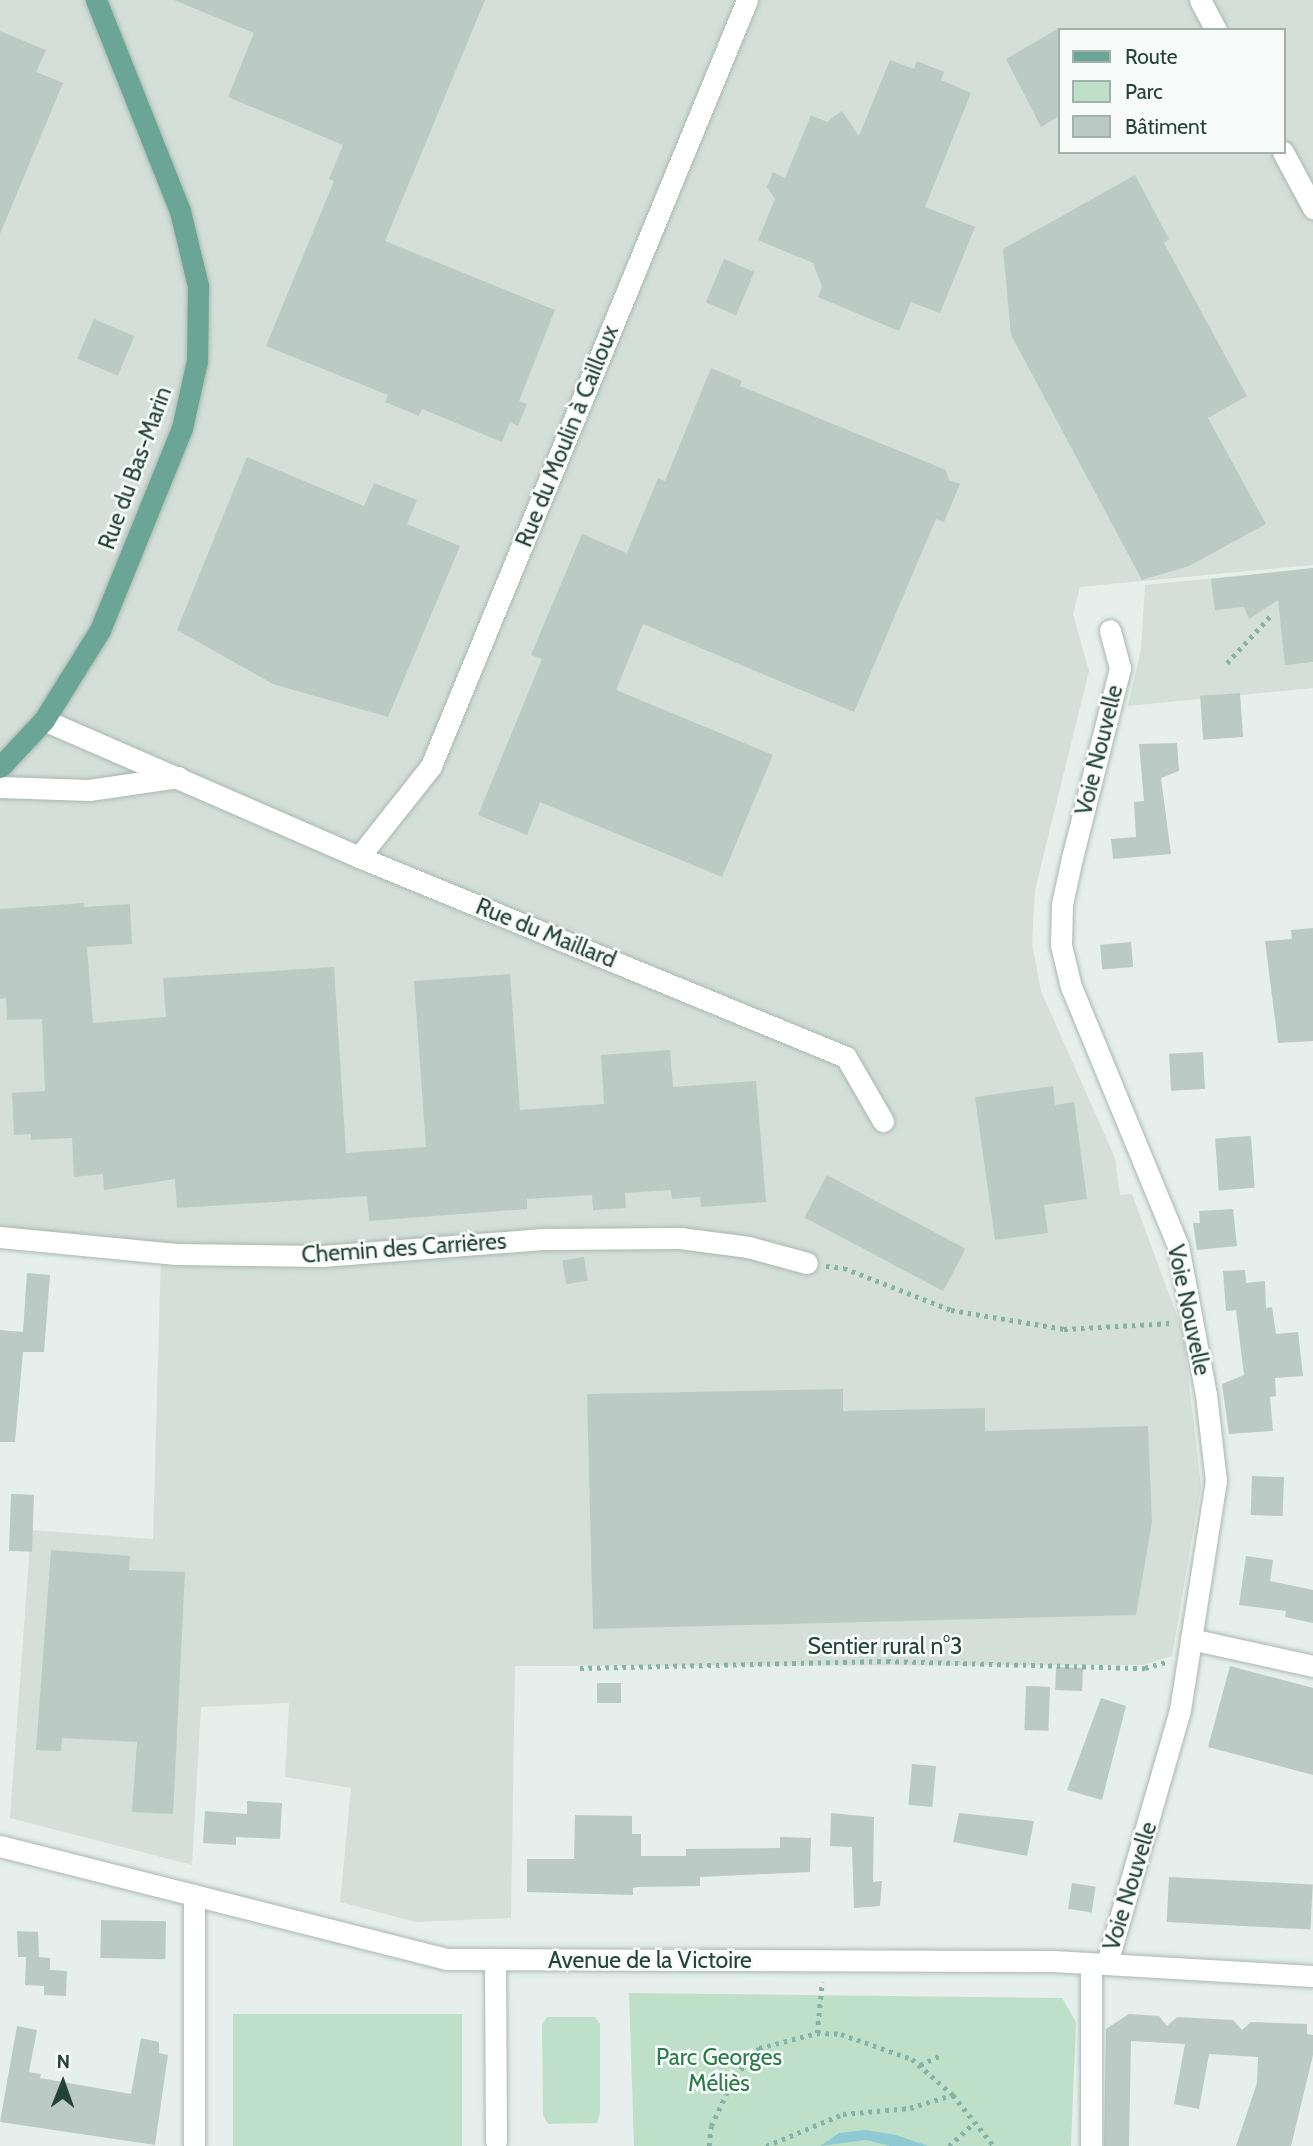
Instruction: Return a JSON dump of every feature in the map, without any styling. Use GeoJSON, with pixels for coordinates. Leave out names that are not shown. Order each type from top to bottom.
{"type":"FeatureCollection","features":[{"type":"Feature","properties":{"kind":"main road","name":"Rue du Bas-Marin"},"geometry":{"type":"LineString","coordinates":[[0,767],[44,720],[100,630],[174,450],[197,361],[198,286],[180,211],[96,0]]}},
{"type":"Feature","properties":{"kind":"street","name":"Rue du Moulin à Cailloux"},"geometry":{"type":"LineString","coordinates":[[359,857],[431,766],[747,0]]}},
{"type":"Feature","properties":{"kind":"street"},"geometry":{"type":"LineString","coordinates":[[1200,0],[1215,28]]}},
{"type":"Feature","properties":{"kind":"street"},"geometry":{"type":"LineString","coordinates":[[1284,154],[1313,208]]}},
{"type":"Feature","properties":{"kind":"street","name":"Voie Nouvelle"},"geometry":{"type":"LineString","coordinates":[[1091,2146],[1099,1964],[1173,1737],[1216,1481],[1194,1322],[1178,1246],[1071,987],[1061,945],[1062,904],[1120,668],[1110,631]]}},
{"type":"Feature","properties":{"kind":"street","name":"Rue du Maillard"},"geometry":{"type":"LineString","coordinates":[[44,720],[180,776],[359,857],[846,1057],[883,1121]]}},
{"type":"Feature","properties":{"kind":"street"},"geometry":{"type":"LineString","coordinates":[[0,788],[89,790],[180,776]]}},
{"type":"Feature","properties":{"kind":"street","name":"Chemin des Carrières"},"geometry":{"type":"LineString","coordinates":[[0,1237],[176,1254],[322,1256],[545,1239],[680,1238],[748,1247],[807,1263]]}},
{"type":"Feature","properties":{"kind":"street"},"geometry":{"type":"LineString","coordinates":[[1190,1647],[1313,1666]]}},
{"type":"Feature","properties":{"kind":"street","name":"Avenue de la Victoire"},"geometry":{"type":"LineString","coordinates":[[0,1846],[446,1959],[1099,1964],[1313,1976]]}},
{"type":"Feature","properties":{"kind":"street"},"geometry":{"type":"LineString","coordinates":[[194,1895],[194,2146]]}},
{"type":"Feature","properties":{"kind":"street"},"geometry":{"type":"LineString","coordinates":[[495,1959],[496,2141]]}},
{"type":"Feature","properties":{"kind":"path"},"geometry":{"type":"LineString","coordinates":[[1227,663],[1272,614]]}},
{"type":"Feature","properties":{"kind":"path"},"geometry":{"type":"LineString","coordinates":[[807,1263],[844,1268],[951,1310],[1064,1329],[1194,1322]]}},
{"type":"Feature","properties":{"kind":"path","name":"Sentier rural n°3"},"geometry":{"type":"LineString","coordinates":[[580,1668],[887,1661],[1145,1668],[1190,1647]]}},
{"type":"Feature","properties":{"kind":"path"},"geometry":{"type":"LineString","coordinates":[[817,2034],[825,1961]]}},
{"type":"Feature","properties":{"kind":"path"},"geometry":{"type":"LineString","coordinates":[[709,2146],[711,2126],[730,2085],[759,2048],[817,2034],[841,2034],[920,2065],[953,2095],[994,2146]]}},
{"type":"Feature","properties":{"kind":"path"},"geometry":{"type":"LineString","coordinates":[[920,2065],[939,2056]]}},
{"type":"Feature","properties":{"kind":"path"},"geometry":{"type":"LineString","coordinates":[[766,2146],[843,2114],[910,2108],[953,2095]]}},
{"type":"Feature","properties":{"kind":"path"},"geometry":{"type":"LineString","coordinates":[[949,2146],[974,2123]]}},
{"type":"Feature","properties":{"kind":"shaded area"},"geometry":{"type":"Polygon","coordinates":[[[0,0],[1313,0],[1313,565],[1080,587],[1073,614],[1089,671],[1035,890],[1032,943],[1041,991],[1115,1158],[1120,1195],[1132,1194],[1183,1332],[1201,1486],[1172,1656],[1143,1665],[515,1666],[511,1918],[416,1922],[340,1902],[351,1788],[285,1777],[289,1703],[201,1707],[192,1865],[10,1818],[31,1530],[153,1539],[161,1253],[0,1237],[0,0]]]}},
{"type":"Feature","properties":{"kind":"shaded area"},"geometry":{"type":"Polygon","coordinates":[[[1313,568],[1313,688],[1128,706],[1141,649],[1145,585],[1313,568]]]}},
{"type":"Feature","properties":{"kind":"green space","name":"Parc Georges Méliès"},"geometry":{"type":"Polygon","coordinates":[[[629,1993],[1062,1998],[1076,2022],[1071,2146],[634,2146],[629,1993]]]}},
{"type":"Feature","properties":{"kind":"green space"},"geometry":{"type":"Polygon","coordinates":[[[233,2014],[462,2014],[462,2146],[233,2146],[233,2014]]]}},
{"type":"Feature","properties":{"kind":"green space"},"geometry":{"type":"Polygon","coordinates":[[[547,2017],[595,2017],[600,2024],[600,2113],[597,2123],[548,2124],[543,2115],[542,2025],[547,2017]]]}},
{"type":"Feature","properties":{"kind":"water"},"geometry":{"type":"Polygon","coordinates":[[[866,2130],[896,2135],[928,2146],[890,2146],[866,2140],[820,2146],[839,2133],[866,2130]]]}},
{"type":"Feature","properties":{"kind":"building"},"geometry":{"type":"Polygon","coordinates":[[[174,0],[485,0],[385,241],[555,310],[519,401],[527,404],[518,426],[510,422],[502,442],[422,409],[419,416],[385,402],[388,395],[266,346],[334,181],[329,179],[343,145],[228,97],[254,33],[174,0]]]}},
{"type":"Feature","properties":{"kind":"building"},"geometry":{"type":"Polygon","coordinates":[[[1058,29],[1058,117],[1041,127],[1006,59],[1058,29]]]}},
{"type":"Feature","properties":{"kind":"building"},"geometry":{"type":"Polygon","coordinates":[[[0,31],[46,50],[36,72],[63,83],[0,234],[0,31]]]}},
{"type":"Feature","properties":{"kind":"building"},"geometry":{"type":"Polygon","coordinates":[[[890,60],[914,69],[917,61],[944,72],[941,80],[971,93],[925,207],[975,227],[940,313],[911,302],[899,331],[818,297],[822,287],[813,263],[758,240],[775,199],[767,187],[773,172],[785,178],[811,115],[827,122],[842,111],[859,136],[890,60]]]}},
{"type":"Feature","properties":{"kind":"building"},"geometry":{"type":"Polygon","coordinates":[[[1135,175],[1169,239],[1164,243],[1247,396],[1208,418],[1266,524],[1189,566],[1142,580],[1011,335],[1003,249],[1135,175]]]}},
{"type":"Feature","properties":{"kind":"building"},"geometry":{"type":"Polygon","coordinates":[[[724,259],[754,272],[736,315],[706,302],[724,259]]]}},
{"type":"Feature","properties":{"kind":"building"},"geometry":{"type":"Polygon","coordinates":[[[94,319],[135,336],[118,376],[77,359],[94,319]]]}},
{"type":"Feature","properties":{"kind":"building"},"geometry":{"type":"Polygon","coordinates":[[[711,368],[742,381],[740,386],[946,470],[949,480],[960,484],[944,522],[936,519],[854,712],[643,624],[616,690],[773,755],[722,877],[540,802],[527,835],[478,815],[542,659],[531,655],[582,534],[627,553],[658,478],[665,481],[711,368]]]}},
{"type":"Feature","properties":{"kind":"building"},"geometry":{"type":"Polygon","coordinates":[[[247,457],[364,506],[374,483],[417,500],[407,524],[460,546],[388,717],[273,684],[177,630],[247,457]]]}},
{"type":"Feature","properties":{"kind":"building"},"geometry":{"type":"Polygon","coordinates":[[[1313,568],[1313,662],[1285,665],[1278,600],[1249,619],[1244,607],[1215,610],[1211,579],[1313,568]]]}},
{"type":"Feature","properties":{"kind":"building"},"geometry":{"type":"Polygon","coordinates":[[[1240,693],[1243,737],[1203,740],[1200,696],[1240,693]]]}},
{"type":"Feature","properties":{"kind":"building"},"geometry":{"type":"Polygon","coordinates":[[[1177,743],[1179,771],[1161,778],[1171,854],[1113,859],[1111,839],[1136,837],[1134,802],[1144,801],[1139,744],[1177,743]]]}},
{"type":"Feature","properties":{"kind":"building"},"geometry":{"type":"Polygon","coordinates":[[[84,903],[84,907],[130,904],[132,944],[87,947],[93,1023],[166,1017],[163,978],[334,967],[346,1153],[426,1147],[414,981],[510,974],[520,1110],[604,1104],[601,1055],[670,1050],[673,1087],[756,1081],[766,1202],[701,1207],[700,1197],[672,1199],[671,1190],[625,1193],[626,1208],[593,1210],[592,1195],[527,1199],[527,1209],[369,1221],[367,1196],[177,1208],[175,1179],[104,1190],[103,1174],[74,1177],[72,1138],[31,1140],[31,1134],[14,1135],[12,1093],[45,1091],[42,1019],[7,1020],[6,998],[0,999],[0,909],[84,903]]]}},
{"type":"Feature","properties":{"kind":"building"},"geometry":{"type":"Polygon","coordinates":[[[1313,928],[1313,1041],[1278,1043],[1265,941],[1292,939],[1291,930],[1313,928]]]}},
{"type":"Feature","properties":{"kind":"building"},"geometry":{"type":"Polygon","coordinates":[[[1131,942],[1133,967],[1102,970],[1100,945],[1131,942]]]}},
{"type":"Feature","properties":{"kind":"building"},"geometry":{"type":"Polygon","coordinates":[[[1203,1052],[1205,1089],[1171,1091],[1169,1054],[1203,1052]]]}},
{"type":"Feature","properties":{"kind":"building"},"geometry":{"type":"Polygon","coordinates":[[[1053,1086],[1055,1105],[1074,1102],[1087,1199],[1044,1205],[1048,1233],[995,1240],[975,1097],[1053,1086]]]}},
{"type":"Feature","properties":{"kind":"building"},"geometry":{"type":"Polygon","coordinates":[[[1251,1136],[1255,1188],[1219,1190],[1215,1139],[1251,1136]]]}},
{"type":"Feature","properties":{"kind":"building"},"geometry":{"type":"Polygon","coordinates":[[[827,1175],[966,1249],[943,1291],[804,1217],[827,1175]]]}},
{"type":"Feature","properties":{"kind":"building"},"geometry":{"type":"Polygon","coordinates":[[[1233,1209],[1237,1246],[1197,1250],[1193,1223],[1200,1223],[1199,1211],[1233,1209]]]}},
{"type":"Feature","properties":{"kind":"building"},"geometry":{"type":"Polygon","coordinates":[[[584,1257],[588,1281],[566,1284],[562,1260],[584,1257]]]}},
{"type":"Feature","properties":{"kind":"building"},"geometry":{"type":"Polygon","coordinates":[[[1245,1270],[1246,1283],[1265,1281],[1266,1308],[1272,1307],[1276,1334],[1298,1332],[1303,1376],[1275,1378],[1276,1396],[1270,1397],[1273,1431],[1229,1434],[1222,1384],[1244,1375],[1236,1310],[1226,1311],[1223,1271],[1245,1270]]]}},
{"type":"Feature","properties":{"kind":"building"},"geometry":{"type":"Polygon","coordinates":[[[27,1273],[50,1275],[44,1352],[23,1352],[15,1442],[0,1442],[0,1330],[23,1332],[27,1273]]]}},
{"type":"Feature","properties":{"kind":"building"},"geometry":{"type":"Polygon","coordinates":[[[843,1389],[843,1411],[985,1408],[985,1431],[1148,1426],[1152,1522],[1136,1615],[593,1629],[587,1394],[843,1389]]]}},
{"type":"Feature","properties":{"kind":"building"},"geometry":{"type":"Polygon","coordinates":[[[1252,1476],[1284,1477],[1283,1516],[1251,1515],[1252,1476]]]}},
{"type":"Feature","properties":{"kind":"building"},"geometry":{"type":"Polygon","coordinates":[[[11,1494],[34,1495],[32,1552],[9,1551],[11,1494]]]}},
{"type":"Feature","properties":{"kind":"building"},"geometry":{"type":"Polygon","coordinates":[[[51,1550],[130,1556],[129,1570],[185,1572],[173,1814],[132,1812],[137,1742],[62,1738],[61,1751],[36,1750],[51,1550]]]}},
{"type":"Feature","properties":{"kind":"building"},"geometry":{"type":"Polygon","coordinates":[[[1246,1556],[1273,1560],[1270,1581],[1313,1590],[1313,1623],[1285,1617],[1286,1611],[1239,1605],[1246,1556]]]}},
{"type":"Feature","properties":{"kind":"building"},"geometry":{"type":"Polygon","coordinates":[[[1230,1666],[1313,1688],[1313,1775],[1208,1747],[1230,1666]]]}},
{"type":"Feature","properties":{"kind":"building"},"geometry":{"type":"Polygon","coordinates":[[[1056,1667],[1083,1668],[1082,1691],[1055,1690],[1056,1667]]]}},
{"type":"Feature","properties":{"kind":"building"},"geometry":{"type":"Polygon","coordinates":[[[597,1683],[621,1683],[621,1703],[597,1703],[597,1683]]]}},
{"type":"Feature","properties":{"kind":"building"},"geometry":{"type":"Polygon","coordinates":[[[1026,1686],[1050,1687],[1048,1731],[1024,1730],[1026,1686]]]}},
{"type":"Feature","properties":{"kind":"building"},"geometry":{"type":"Polygon","coordinates":[[[1101,1698],[1126,1706],[1102,1800],[1067,1790],[1101,1698]]]}},
{"type":"Feature","properties":{"kind":"building"},"geometry":{"type":"Polygon","coordinates":[[[912,1764],[936,1766],[932,1807],[908,1805],[912,1764]]]}},
{"type":"Feature","properties":{"kind":"building"},"geometry":{"type":"Polygon","coordinates":[[[247,1801],[282,1803],[280,1839],[236,1837],[236,1845],[203,1843],[205,1811],[247,1814],[247,1801]]]}},
{"type":"Feature","properties":{"kind":"building"},"geometry":{"type":"Polygon","coordinates":[[[831,1813],[874,1817],[873,1882],[882,1881],[880,1906],[854,1908],[852,1847],[830,1846],[831,1813]]]}},
{"type":"Feature","properties":{"kind":"building"},"geometry":{"type":"Polygon","coordinates":[[[959,1813],[1034,1821],[1027,1856],[953,1842],[959,1813]]]}},
{"type":"Feature","properties":{"kind":"building"},"geometry":{"type":"Polygon","coordinates":[[[575,1815],[632,1816],[632,1834],[641,1834],[641,1856],[686,1856],[686,1849],[780,1848],[780,1837],[811,1838],[810,1872],[700,1877],[700,1886],[638,1887],[633,1888],[633,1895],[527,1892],[527,1859],[574,1859],[575,1815]]]}},
{"type":"Feature","properties":{"kind":"building"},"geometry":{"type":"Polygon","coordinates":[[[1169,1877],[1313,1885],[1310,1929],[1167,1922],[1169,1877]]]}},
{"type":"Feature","properties":{"kind":"building"},"geometry":{"type":"Polygon","coordinates":[[[1072,1883],[1096,1887],[1092,1912],[1068,1909],[1072,1883]]]}},
{"type":"Feature","properties":{"kind":"building"},"geometry":{"type":"Polygon","coordinates":[[[101,1920],[166,1921],[165,1959],[100,1958],[101,1920]]]}},
{"type":"Feature","properties":{"kind":"building"},"geometry":{"type":"Polygon","coordinates":[[[17,1931],[38,1932],[39,1957],[50,1958],[50,1970],[67,1971],[66,1996],[44,1995],[44,1986],[25,1985],[26,1957],[18,1957],[17,1931]]]}},
{"type":"Feature","properties":{"kind":"building"},"geometry":{"type":"Polygon","coordinates":[[[1129,2014],[1159,2016],[1167,2026],[1177,2017],[1233,2020],[1242,2030],[1251,2022],[1307,2024],[1307,2034],[1313,2035],[1313,2055],[1291,2146],[1236,2146],[1257,2083],[1258,2057],[1209,2054],[1199,2109],[1174,2104],[1185,2044],[1131,2041],[1129,2146],[1104,2146],[1106,2029],[1129,2014]]]}},
{"type":"Feature","properties":{"kind":"building"},"geometry":{"type":"Polygon","coordinates":[[[17,2026],[37,2030],[29,2072],[41,2074],[40,2078],[131,2094],[141,2038],[159,2042],[159,2053],[168,2055],[155,2145],[0,2122],[17,2026]]]}}]}
